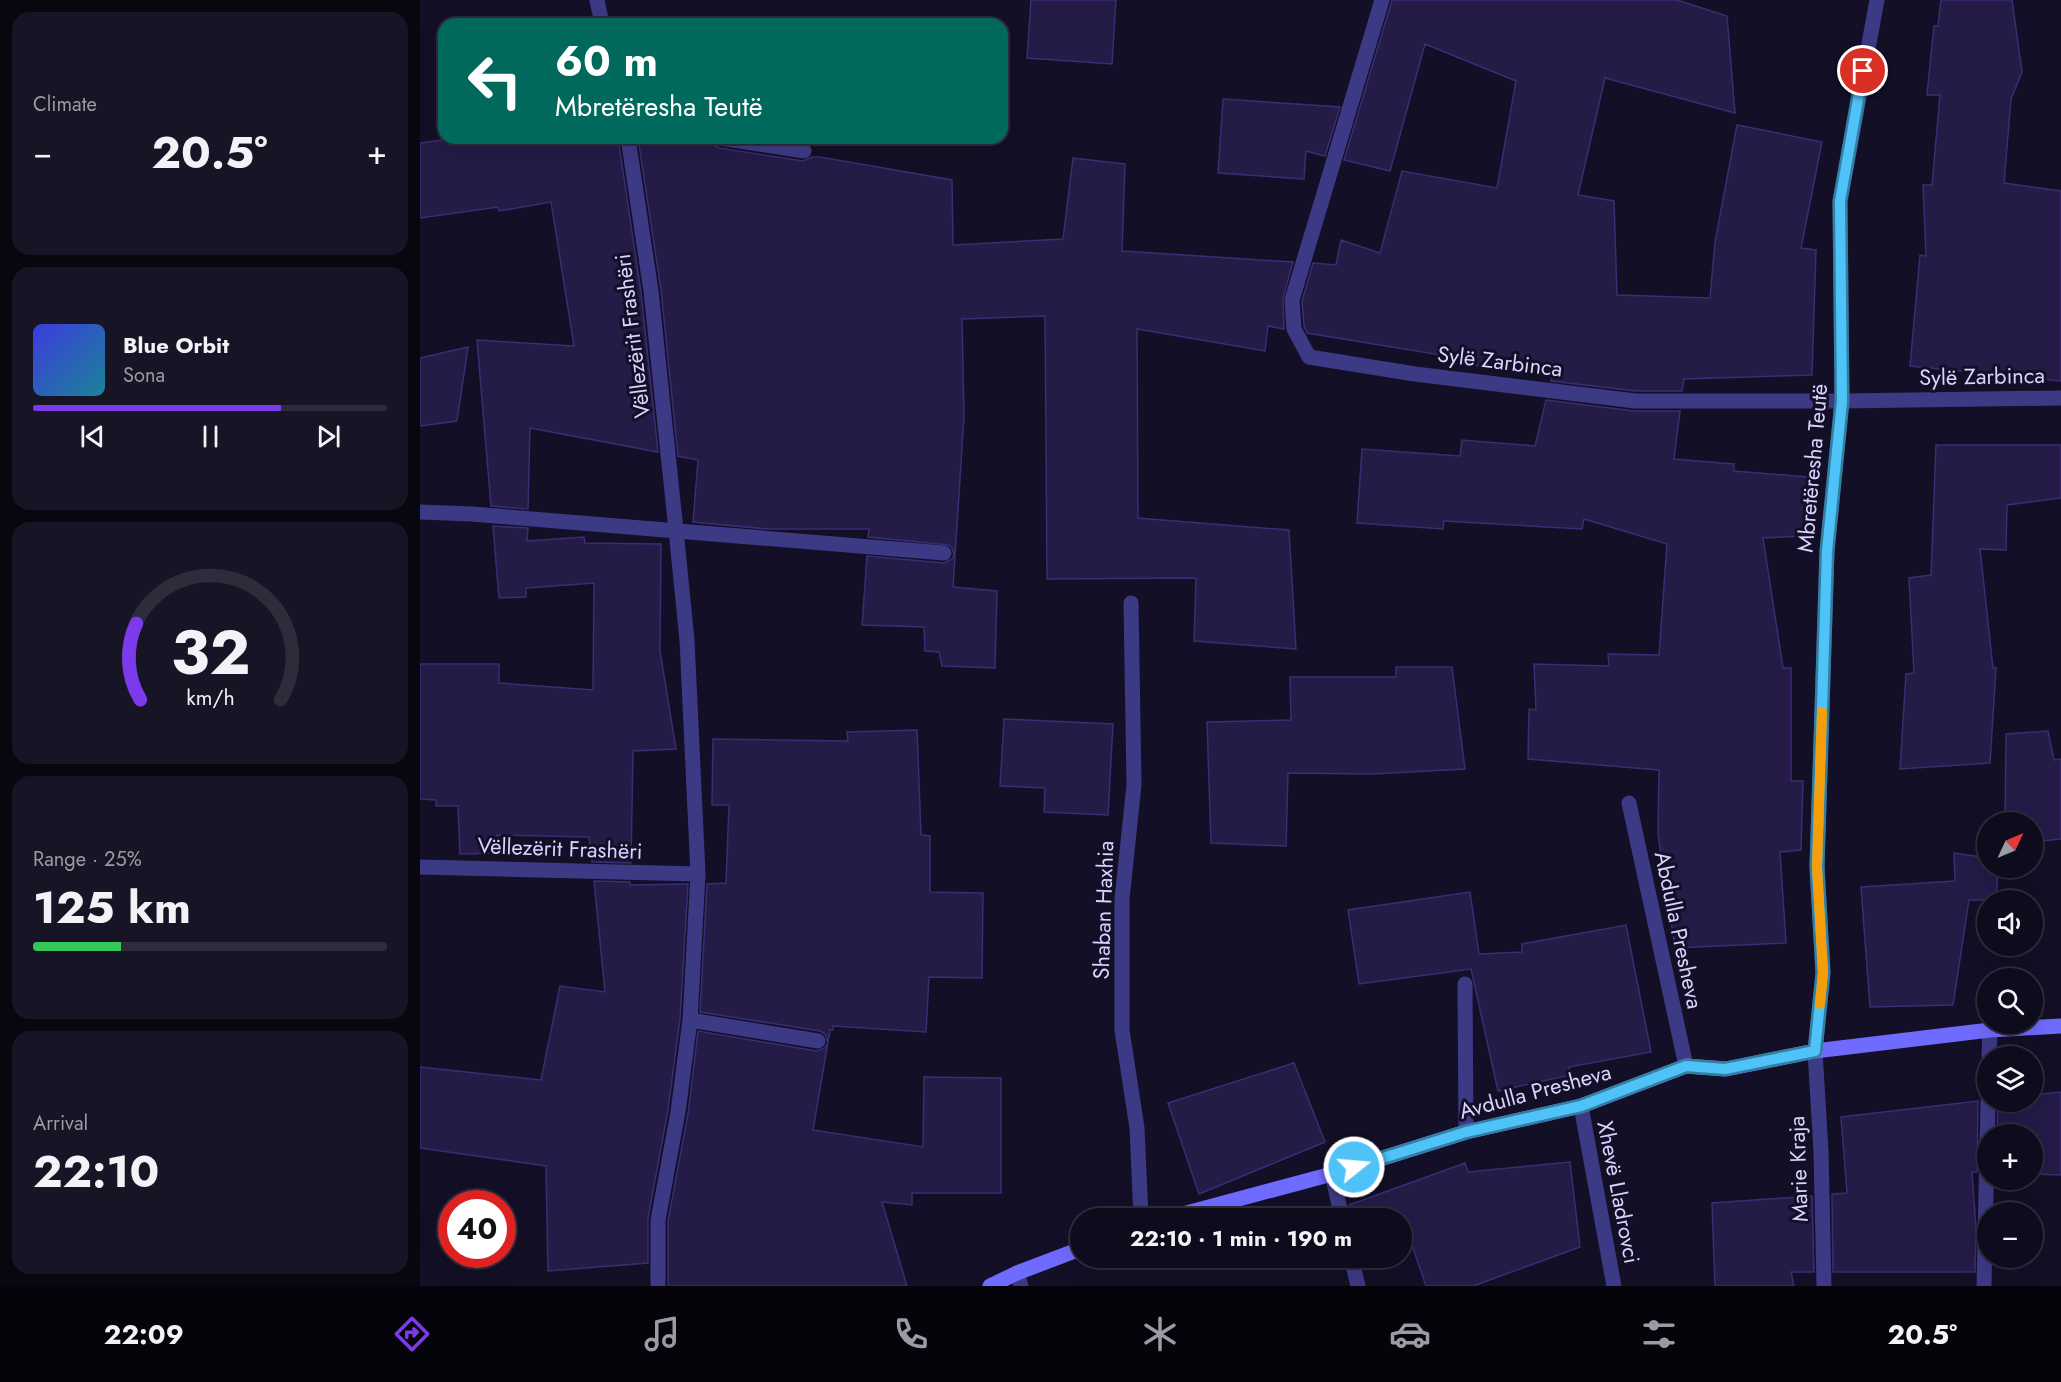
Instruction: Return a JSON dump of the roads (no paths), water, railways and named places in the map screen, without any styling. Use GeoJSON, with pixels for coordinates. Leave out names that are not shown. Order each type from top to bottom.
{"type":"FeatureCollection","features":[{"type":"Feature","properties":{"kind":"street"},"geometry":{"type":"LineString","coordinates":[[597,0],[601,18]]}},
{"type":"Feature","properties":{"kind":"street","name":"Sylë Zarbinca"},"geometry":{"type":"LineString","coordinates":[[1382,0],[1292,300],[1294,329],[1309,357],[1415,374],[1635,400],[1842,401],[2061,398]]}},
{"type":"Feature","properties":{"kind":"street","name":"Mbretëresha Teutë"},"geometry":{"type":"LineString","coordinates":[[1815,1051],[1823,973],[1817,867],[1827,551],[1842,401],[1840,201],[1877,0]]}},
{"type":"Feature","properties":{"kind":"street","name":"Vëllezërit Frashëri"},"geometry":{"type":"LineString","coordinates":[[629,144],[651,291],[687,640],[698,874],[690,1020],[678,1112],[658,1220],[658,1286]]}},
{"type":"Feature","properties":{"kind":"street"},"geometry":{"type":"LineString","coordinates":[[759,144],[804,151]]}},
{"type":"Feature","properties":{"kind":"street"},"geometry":{"type":"LineString","coordinates":[[420,512],[472,514],[944,553]]}},
{"type":"Feature","properties":{"kind":"street","name":"Shaban Haxhia"},"geometry":{"type":"LineString","coordinates":[[1131,603],[1134,785],[1122,899],[1122,1030],[1137,1128],[1141,1208]]}},
{"type":"Feature","properties":{"kind":"street","name":"Abdulla Presheva"},"geometry":{"type":"LineString","coordinates":[[1629,803],[1686,1066]]}},
{"type":"Feature","properties":{"kind":"street","name":"Vëllezërit Frashëri"},"geometry":{"type":"LineString","coordinates":[[420,867],[698,874]]}},
{"type":"Feature","properties":{"kind":"street"},"geometry":{"type":"LineString","coordinates":[[1465,984],[1466,1132]]}},
{"type":"Feature","properties":{"kind":"street"},"geometry":{"type":"LineString","coordinates":[[690,1020],[818,1041]]}},
{"type":"Feature","properties":{"kind":"street","name":"Avdulla Presheva"},"geometry":{"type":"LineString","coordinates":[[2043,1027],[2061,1026]]}},
{"type":"Feature","properties":{"kind":"street","name":"Avdulla Presheva"},"geometry":{"type":"LineString","coordinates":[[1205,1208],[1332,1174],[1466,1132],[1581,1106],[1686,1066],[1725,1069],[1815,1051],[1977,1032]]}},
{"type":"Feature","properties":{"kind":"street","name":"Marie Kraja"},"geometry":{"type":"LineString","coordinates":[[1815,1051],[1821,1152],[1824,1286]]}},
{"type":"Feature","properties":{"kind":"street","name":"Xhevë Lladrovci"},"geometry":{"type":"LineString","coordinates":[[1581,1106],[1614,1286]]}},
{"type":"Feature","properties":{"kind":"street"},"geometry":{"type":"LineString","coordinates":[[1984,1286],[1988,1112]]}},
{"type":"Feature","properties":{"kind":"street"},"geometry":{"type":"LineString","coordinates":[[1332,1174],[1340,1208]]}},
{"type":"Feature","properties":{"kind":"street"},"geometry":{"type":"LineString","coordinates":[[990,1286],[1019,1280],[1070,1254]]}},
{"type":"Feature","properties":{"kind":"street"},"geometry":{"type":"LineString","coordinates":[[1354,1268],[1358,1286]]}}]}
